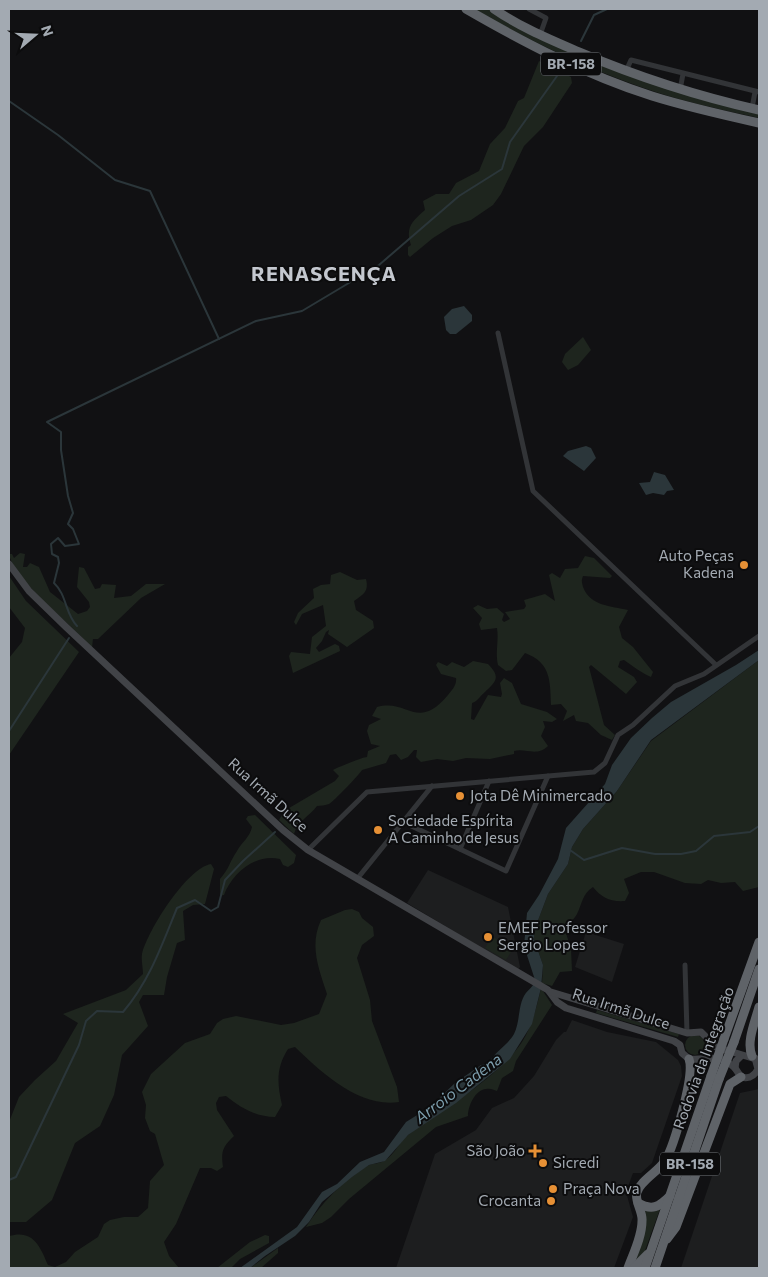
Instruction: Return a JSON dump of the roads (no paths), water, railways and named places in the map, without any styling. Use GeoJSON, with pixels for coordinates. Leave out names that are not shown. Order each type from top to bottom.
{"type":"FeatureCollection","features":[{"type":"Feature","properties":{"kind":"highway","name":"BR-158"},"geometry":{"type":"LineString","coordinates":[[466,9],[532,45],[604,78],[651,96],[759,123]]}},
{"type":"Feature","properties":{"kind":"highway","name":"BR-158"},"geometry":{"type":"LineString","coordinates":[[494,9],[540,35],[626,71],[680,90],[756,109]]}},
{"type":"Feature","properties":{"kind":"highway","name":"Rodovia da Integração"},"geometry":{"type":"LineString","coordinates":[[729,1040],[759,942]]}},
{"type":"Feature","properties":{"kind":"highway","name":"Rodovia da Integração"},"geometry":{"type":"LineString","coordinates":[[655,1268],[656,1250],[671,1195],[729,1040],[759,969]]}},
{"type":"Feature","properties":{"kind":"highway"},"geometry":{"type":"LineString","coordinates":[[756,1058],[750,1046],[759,1007]]}},
{"type":"Feature","properties":{"kind":"highway"},"geometry":{"type":"LineString","coordinates":[[628,1268],[642,1224],[637,1191],[659,1169],[670,1149],[691,1079],[692,1067],[690,1059]]}},
{"type":"Feature","properties":{"kind":"highway"},"geometry":{"type":"LineString","coordinates":[[634,1268],[656,1250],[676,1227],[730,1084],[741,1077]]}},
{"type":"Feature","properties":{"kind":"highway","name":"Rodovia da Integração"},"geometry":{"type":"LineString","coordinates":[[646,1268],[656,1250],[715,1078]]}},
{"type":"Feature","properties":{"kind":"highway"},"geometry":{"type":"LineString","coordinates":[[638,1203],[649,1209],[656,1207],[671,1195]]}},
{"type":"Feature","properties":{"kind":"street"},"geometry":{"type":"LineString","coordinates":[[529,9],[546,18],[540,35]]}},
{"type":"Feature","properties":{"kind":"street"},"geometry":{"type":"LineString","coordinates":[[626,71],[631,60],[757,92],[756,109]]}},
{"type":"Feature","properties":{"kind":"street"},"geometry":{"type":"LineString","coordinates":[[680,90],[683,74]]}},
{"type":"Feature","properties":{"kind":"street"},"geometry":{"type":"LineString","coordinates":[[498,333],[533,491],[715,664]]}},
{"type":"Feature","properties":{"kind":"street","name":"Rua Irmã Dulce"},"geometry":{"type":"LineString","coordinates":[[9,564],[29,591],[66,627],[283,830],[308,850],[549,991],[687,1033],[701,1032],[709,1043],[741,1056]]}},
{"type":"Feature","properties":{"kind":"street"},"geometry":{"type":"LineString","coordinates":[[308,850],[367,792],[594,772],[605,763],[618,735],[633,725],[675,686],[704,674],[715,664],[759,636]]}},
{"type":"Feature","properties":{"kind":"street"},"geometry":{"type":"LineString","coordinates":[[403,822],[506,871],[548,776]]}},
{"type":"Feature","properties":{"kind":"street"},"geometry":{"type":"LineString","coordinates":[[460,849],[489,781]]}},
{"type":"Feature","properties":{"kind":"street"},"geometry":{"type":"LineString","coordinates":[[356,879],[432,786]]}},
{"type":"Feature","properties":{"kind":"street"},"geometry":{"type":"LineString","coordinates":[[680,1045],[687,1033],[685,964]]}},
{"type":"Feature","properties":{"kind":"street","name":"Rua Irmã Dulce"},"geometry":{"type":"LineString","coordinates":[[549,991],[557,1002],[580,1013],[674,1041],[680,1045],[682,1053],[690,1059]]}},
{"type":"Feature","properties":{"kind":"street"},"geometry":{"type":"LineString","coordinates":[[580,1013],[595,1006]]}},
{"type":"Feature","properties":{"kind":"street"},"geometry":{"type":"LineString","coordinates":[[704,1057],[709,1048],[709,1043]]}},
{"type":"Feature","properties":{"kind":"street"},"geometry":{"type":"LineString","coordinates":[[690,1059],[697,1060],[704,1057],[713,1057],[731,1064],[741,1077],[746,1078],[758,1074],[756,1058],[741,1056],[736,1061],[735,1068]]}},
{"type":"Feature","properties":{"kind":"water"},"geometry":{"type":"Polygon","coordinates":[[[464,306],[472,315],[472,321],[456,334],[450,334],[446,330],[444,317],[452,309],[464,306]]]}},
{"type":"Feature","properties":{"kind":"water"},"geometry":{"type":"Polygon","coordinates":[[[586,446],[591,448],[596,458],[584,471],[563,456],[568,451],[586,446]]]}},
{"type":"Feature","properties":{"kind":"water"},"geometry":{"type":"Polygon","coordinates":[[[654,472],[665,475],[674,490],[667,491],[664,495],[653,493],[646,495],[639,483],[650,482],[654,472]]]}},
{"type":"Feature","properties":{"kind":"water"},"geometry":{"type":"Polygon","coordinates":[[[759,650],[759,660],[651,740],[617,791],[583,829],[572,847],[568,864],[548,894],[534,931],[534,939],[543,965],[541,988],[532,1024],[510,1059],[456,1103],[408,1135],[385,1161],[369,1165],[352,1177],[322,1202],[309,1222],[295,1236],[250,1268],[240,1268],[297,1227],[322,1192],[337,1184],[360,1162],[384,1152],[406,1122],[430,1107],[455,1083],[481,1065],[488,1064],[511,1038],[516,1029],[522,1000],[535,980],[524,946],[527,913],[558,859],[566,828],[605,784],[612,765],[631,738],[652,718],[671,702],[759,650]]]}},
{"type":"Feature","properties":{"kind":"waterway"},"geometry":{"type":"LineString","coordinates":[[581,41],[594,15],[607,9]]}},
{"type":"Feature","properties":{"kind":"waterway"},"geometry":{"type":"LineString","coordinates":[[77,626],[54,583],[59,563],[58,557],[52,554],[51,544],[58,538],[65,546],[79,544],[73,529],[68,524],[73,513],[68,496],[61,450],[61,432],[47,422],[256,321],[302,311],[379,265],[459,196],[502,169],[510,142],[557,76]]}},
{"type":"Feature","properties":{"kind":"waterway"},"geometry":{"type":"LineString","coordinates":[[9,101],[58,135],[115,180],[150,191],[219,339]]}},
{"type":"Feature","properties":{"kind":"waterway"},"geometry":{"type":"LineString","coordinates":[[9,731],[69,638]]}},
{"type":"Feature","properties":{"kind":"waterway","name":"Arroio Cadena"},"geometry":{"type":"LineString","coordinates":[[570,850],[584,860],[622,848],[655,854],[681,854],[696,851],[714,836],[750,832],[759,826]]}},
{"type":"Feature","properties":{"kind":"waterway"},"geometry":{"type":"LineString","coordinates":[[9,1180],[16,1177],[79,1045],[86,1021],[97,1011],[123,1012],[148,976],[177,908],[195,900],[211,911],[218,907],[225,880],[275,832]]}},
{"type":"Feature","properties":{"kind":"place","name":"Auto Peças Kadena"},"geometry":{"type":"Point","coordinates":[744,565]}},
{"type":"Feature","properties":{"kind":"place","name":"Jota Dê Minimercado"},"geometry":{"type":"Point","coordinates":[460,796]}},
{"type":"Feature","properties":{"kind":"place","name":"Sociedade Espírita A Caminho de Jesus"},"geometry":{"type":"Point","coordinates":[378,830]}},
{"type":"Feature","properties":{"kind":"place","name":"EMEF Professor Sergio Lopes"},"geometry":{"type":"Point","coordinates":[488,937]}},
{"type":"Feature","properties":{"kind":"place","name":"São João"},"geometry":{"type":"Point","coordinates":[535,1151]}},
{"type":"Feature","properties":{"kind":"place","name":"Sicredi"},"geometry":{"type":"Point","coordinates":[543,1163]}},
{"type":"Feature","properties":{"kind":"place","name":"Praça Nova"},"geometry":{"type":"Point","coordinates":[553,1189]}},
{"type":"Feature","properties":{"kind":"place","name":"Crocanta"},"geometry":{"type":"Point","coordinates":[551,1201]}},
{"type":"Feature","properties":{"kind":"district","name":"RENASCENÇA"},"geometry":{"type":"Point","coordinates":[324,274]}}]}
